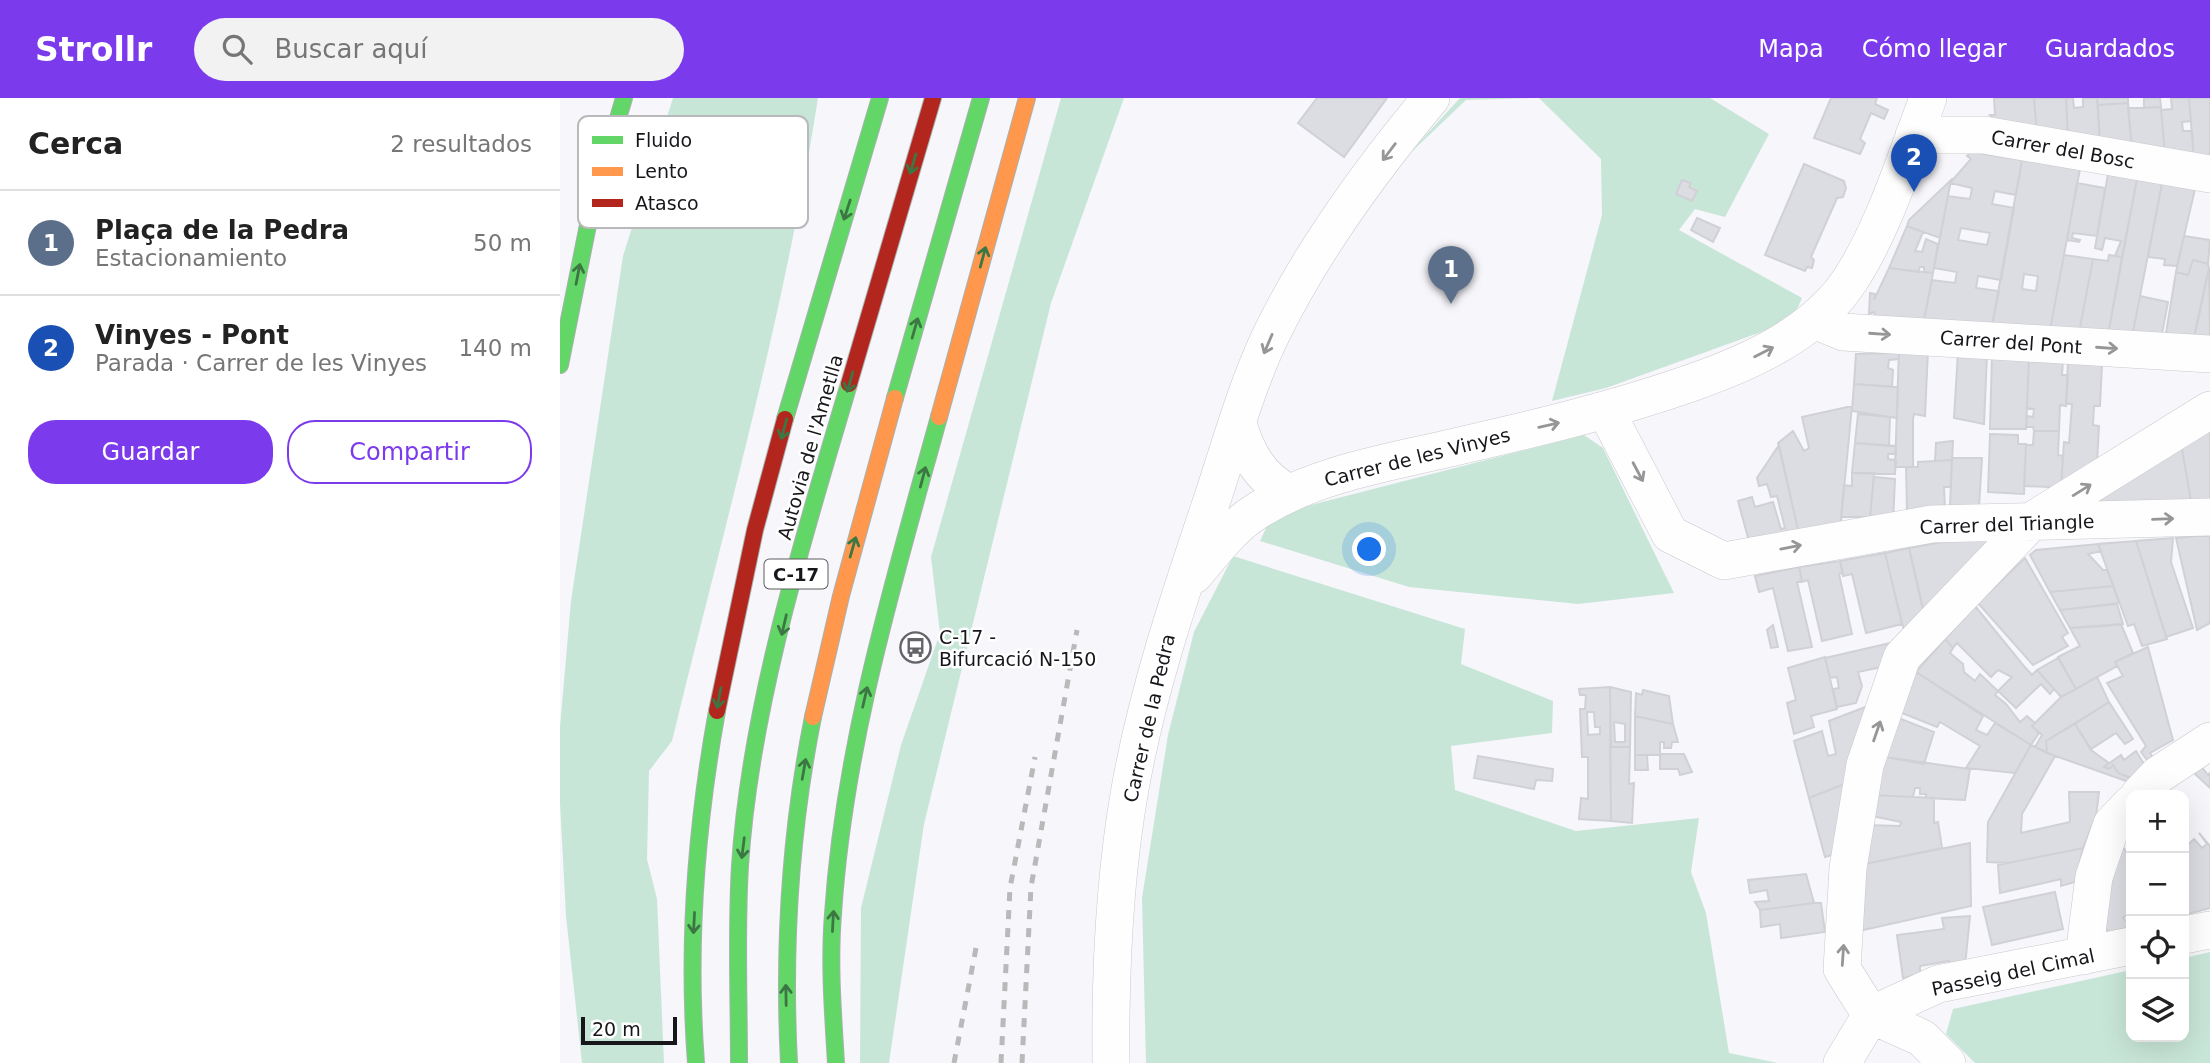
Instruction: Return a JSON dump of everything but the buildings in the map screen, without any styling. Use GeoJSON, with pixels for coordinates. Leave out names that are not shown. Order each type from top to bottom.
{"type":"FeatureCollection","features":[{"type":"Feature","properties":{"kind":"highway"},"geometry":{"type":"LineString","coordinates":[[619,116],[624,98]]}},
{"type":"Feature","properties":{"kind":"highway"},"geometry":{"type":"LineString","coordinates":[[696,1063],[691,974],[699,838],[730,635],[813,317],[880,98]]}},
{"type":"Feature","properties":{"kind":"highway","name":"Autovia de l'Ametlla"},"geometry":{"type":"LineString","coordinates":[[739,1063],[740,866],[756,740],[806,530],[933,98]]}},
{"type":"Feature","properties":{"kind":"highway","name":"C-17"},"geometry":{"type":"LineString","coordinates":[[789,1063],[785,910],[798,804],[813,715],[835,611],[981,98]]}},
{"type":"Feature","properties":{"kind":"highway"},"geometry":{"type":"LineString","coordinates":[[836,1063],[831,954],[835,872],[854,744],[877,643],[1027,98]]}},
{"type":"Feature","properties":{"kind":"highway"},"geometry":{"type":"LineString","coordinates":[[560,365],[587,228]]}},
{"type":"Feature","properties":{"kind":"street","name":"Carrer de la Pedra"},"geometry":{"type":"LineString","coordinates":[[1111,1063],[1113,948],[1130,790],[1153,687],[1182,589],[1269,340],[1311,264],[1363,187],[1431,98]]}},
{"type":"Feature","properties":{"kind":"street","name":"Carrer de les Vinyes"},"geometry":{"type":"LineString","coordinates":[[1182,589],[1232,531],[1254,512],[1289,493],[1337,474],[1606,411],[1722,372],[1770,350],[1815,320],[1839,295],[1859,264],[1928,98]]}},
{"type":"Feature","properties":{"kind":"street","name":"Carrer del Bosc"},"geometry":{"type":"LineString","coordinates":[[1914,135],[1984,135],[2210,174]]}},
{"type":"Feature","properties":{"kind":"street","name":"Carrer del Pont"},"geometry":{"type":"LineString","coordinates":[[1815,320],[1843,332],[2210,354]]}},
{"type":"Feature","properties":{"kind":"street"},"geometry":{"type":"LineString","coordinates":[[1947,1063],[1922,1038],[1871,1015],[1842,969],[1848,868],[1865,765],[1902,657],[2033,520],[2210,410]]}},
{"type":"Feature","properties":{"kind":"street","name":"Carrer del Triangle"},"geometry":{"type":"LineString","coordinates":[[1606,411],[1670,534],[1724,561],[1932,524],[2210,517]]}},
{"type":"Feature","properties":{"kind":"street"},"geometry":{"type":"LineString","coordinates":[[1238,424],[1247,452],[1271,484],[1289,493]]}},
{"type":"Feature","properties":{"kind":"street"},"geometry":{"type":"LineString","coordinates":[[1214,494],[1220,516],[1232,531]]}},
{"type":"Feature","properties":{"kind":"street"},"geometry":{"type":"LineString","coordinates":[[2144,790],[2158,775],[2210,741]]}},
{"type":"Feature","properties":{"kind":"street"},"geometry":{"type":"LineString","coordinates":[[2084,956],[2094,877],[2112,824],[2126,809]]}},
{"type":"Feature","properties":{"kind":"street"},"geometry":{"type":"LineString","coordinates":[[2189,935],[2210,930]]}},
{"type":"Feature","properties":{"kind":"street","name":"Passeig del Cimal"},"geometry":{"type":"LineString","coordinates":[[1871,1015],[1938,984],[2126,947]]}},
{"type":"Feature","properties":{"kind":"street"},"geometry":{"type":"LineString","coordinates":[[1842,1063],[1871,1015]]}},
{"type":"Feature","properties":{"kind":"green space"},"geometry":{"type":"Polygon","coordinates":[[[673,98],[818,98],[808,156],[808,116],[667,116],[673,98]]]}},
{"type":"Feature","properties":{"kind":"green space"},"geometry":{"type":"Polygon","coordinates":[[[1061,98],[1124,98],[1051,303],[924,824],[889,1063],[860,1063],[861,908],[901,745],[940,633],[931,557],[1061,98]]]}},
{"type":"Feature","properties":{"kind":"green space"},"geometry":{"type":"Polygon","coordinates":[[[1460,98],[1533,98],[1466,100],[1403,160],[1460,98]]]}},
{"type":"Feature","properties":{"kind":"green space"},"geometry":{"type":"Polygon","coordinates":[[[1539,98],[1710,98],[1769,134],[1725,217],[1695,209],[1679,230],[1802,298],[1792,321],[1606,388],[1552,401],[1602,215],[1601,159],[1539,98]]]}},
{"type":"Feature","properties":{"kind":"green space"},"geometry":{"type":"Polygon","coordinates":[[[632,228],[794,228],[771,341],[672,741],[649,771],[647,859],[657,899],[664,1063],[582,1063],[566,916],[560,803],[560,727],[571,601],[623,256],[632,228]]]}},
{"type":"Feature","properties":{"kind":"green space"},"geometry":{"type":"Polygon","coordinates":[[[1584,435],[1603,448],[1674,593],[1578,604],[1409,587],[1260,541],[1272,515],[1584,435]]]}},
{"type":"Feature","properties":{"kind":"green space"},"geometry":{"type":"Polygon","coordinates":[[[1233,556],[1465,629],[1461,664],[1553,701],[1552,733],[1451,746],[1455,790],[1576,831],[1699,818],[1691,872],[1706,913],[1729,1053],[1778,1063],[1146,1063],[1142,898],[1168,735],[1194,632],[1233,556]]]}},
{"type":"Feature","properties":{"kind":"green space"},"geometry":{"type":"Polygon","coordinates":[[[2210,952],[2210,1063],[1975,1063],[1946,1034],[1953,1009],[2126,971],[2126,1042],[2189,1042],[2189,957],[2210,952]]]}},
{"type":"Feature","properties":{"kind":"railway"},"geometry":{"type":"LineString","coordinates":[[1022,1063],[1031,887],[1077,630]]}},
{"type":"Feature","properties":{"kind":"railway"},"geometry":{"type":"LineString","coordinates":[[1001,1063],[1010,888],[1035,757]]}},
{"type":"Feature","properties":{"kind":"railway"},"geometry":{"type":"LineString","coordinates":[[954,1063],[976,948]]}},
{"type":"Feature","properties":{"kind":"traffic: fast"},"geometry":{"type":"LineString","coordinates":[[619,116],[624,98]]}},
{"type":"Feature","properties":{"kind":"traffic: fast"},"geometry":{"type":"LineString","coordinates":[[785,419],[880,98]]}},
{"type":"Feature","properties":{"kind":"traffic: fast"},"geometry":{"type":"LineString","coordinates":[[895,398],[981,98]]}},
{"type":"Feature","properties":{"kind":"traffic: fast"},"geometry":{"type":"LineString","coordinates":[[560,365],[587,228]]}},
{"type":"Feature","properties":{"kind":"traffic: fast"},"geometry":{"type":"LineString","coordinates":[[739,1063],[740,866],[755,745],[781,622],[849,384]]}},
{"type":"Feature","properties":{"kind":"traffic: fast"},"geometry":{"type":"LineString","coordinates":[[836,1063],[832,933],[848,788],[873,663],[939,417]]}},
{"type":"Feature","properties":{"kind":"traffic: fast"},"geometry":{"type":"LineString","coordinates":[[696,1063],[693,1019],[695,886],[717,711]]}},
{"type":"Feature","properties":{"kind":"traffic: fast"},"geometry":{"type":"LineString","coordinates":[[789,1063],[787,976],[790,889],[799,803],[813,717]]}},
{"type":"Feature","properties":{"kind":"traffic: slow"},"geometry":{"type":"LineString","coordinates":[[939,417],[1027,98]]}},
{"type":"Feature","properties":{"kind":"traffic: slow"},"geometry":{"type":"LineString","coordinates":[[813,717],[841,596],[895,398]]}},
{"type":"Feature","properties":{"kind":"traffic: jam"},"geometry":{"type":"LineString","coordinates":[[849,384],[933,98]]}},
{"type":"Feature","properties":{"kind":"traffic: jam"},"geometry":{"type":"LineString","coordinates":[[717,711],[755,530],[785,419]]}},
{"type":"Feature","properties":{"kind":"place","name":"Vinyes - Pont"},"geometry":{"type":"Point","coordinates":[1914,192]}},
{"type":"Feature","properties":{"kind":"place","name":"Plaça de la Pedra"},"geometry":{"type":"Point","coordinates":[1451,304]}},
{"type":"Feature","properties":{"kind":"place","name":"C-17 - Bifurcació N-150"},"geometry":{"type":"Point","coordinates":[916,648]}}]}
